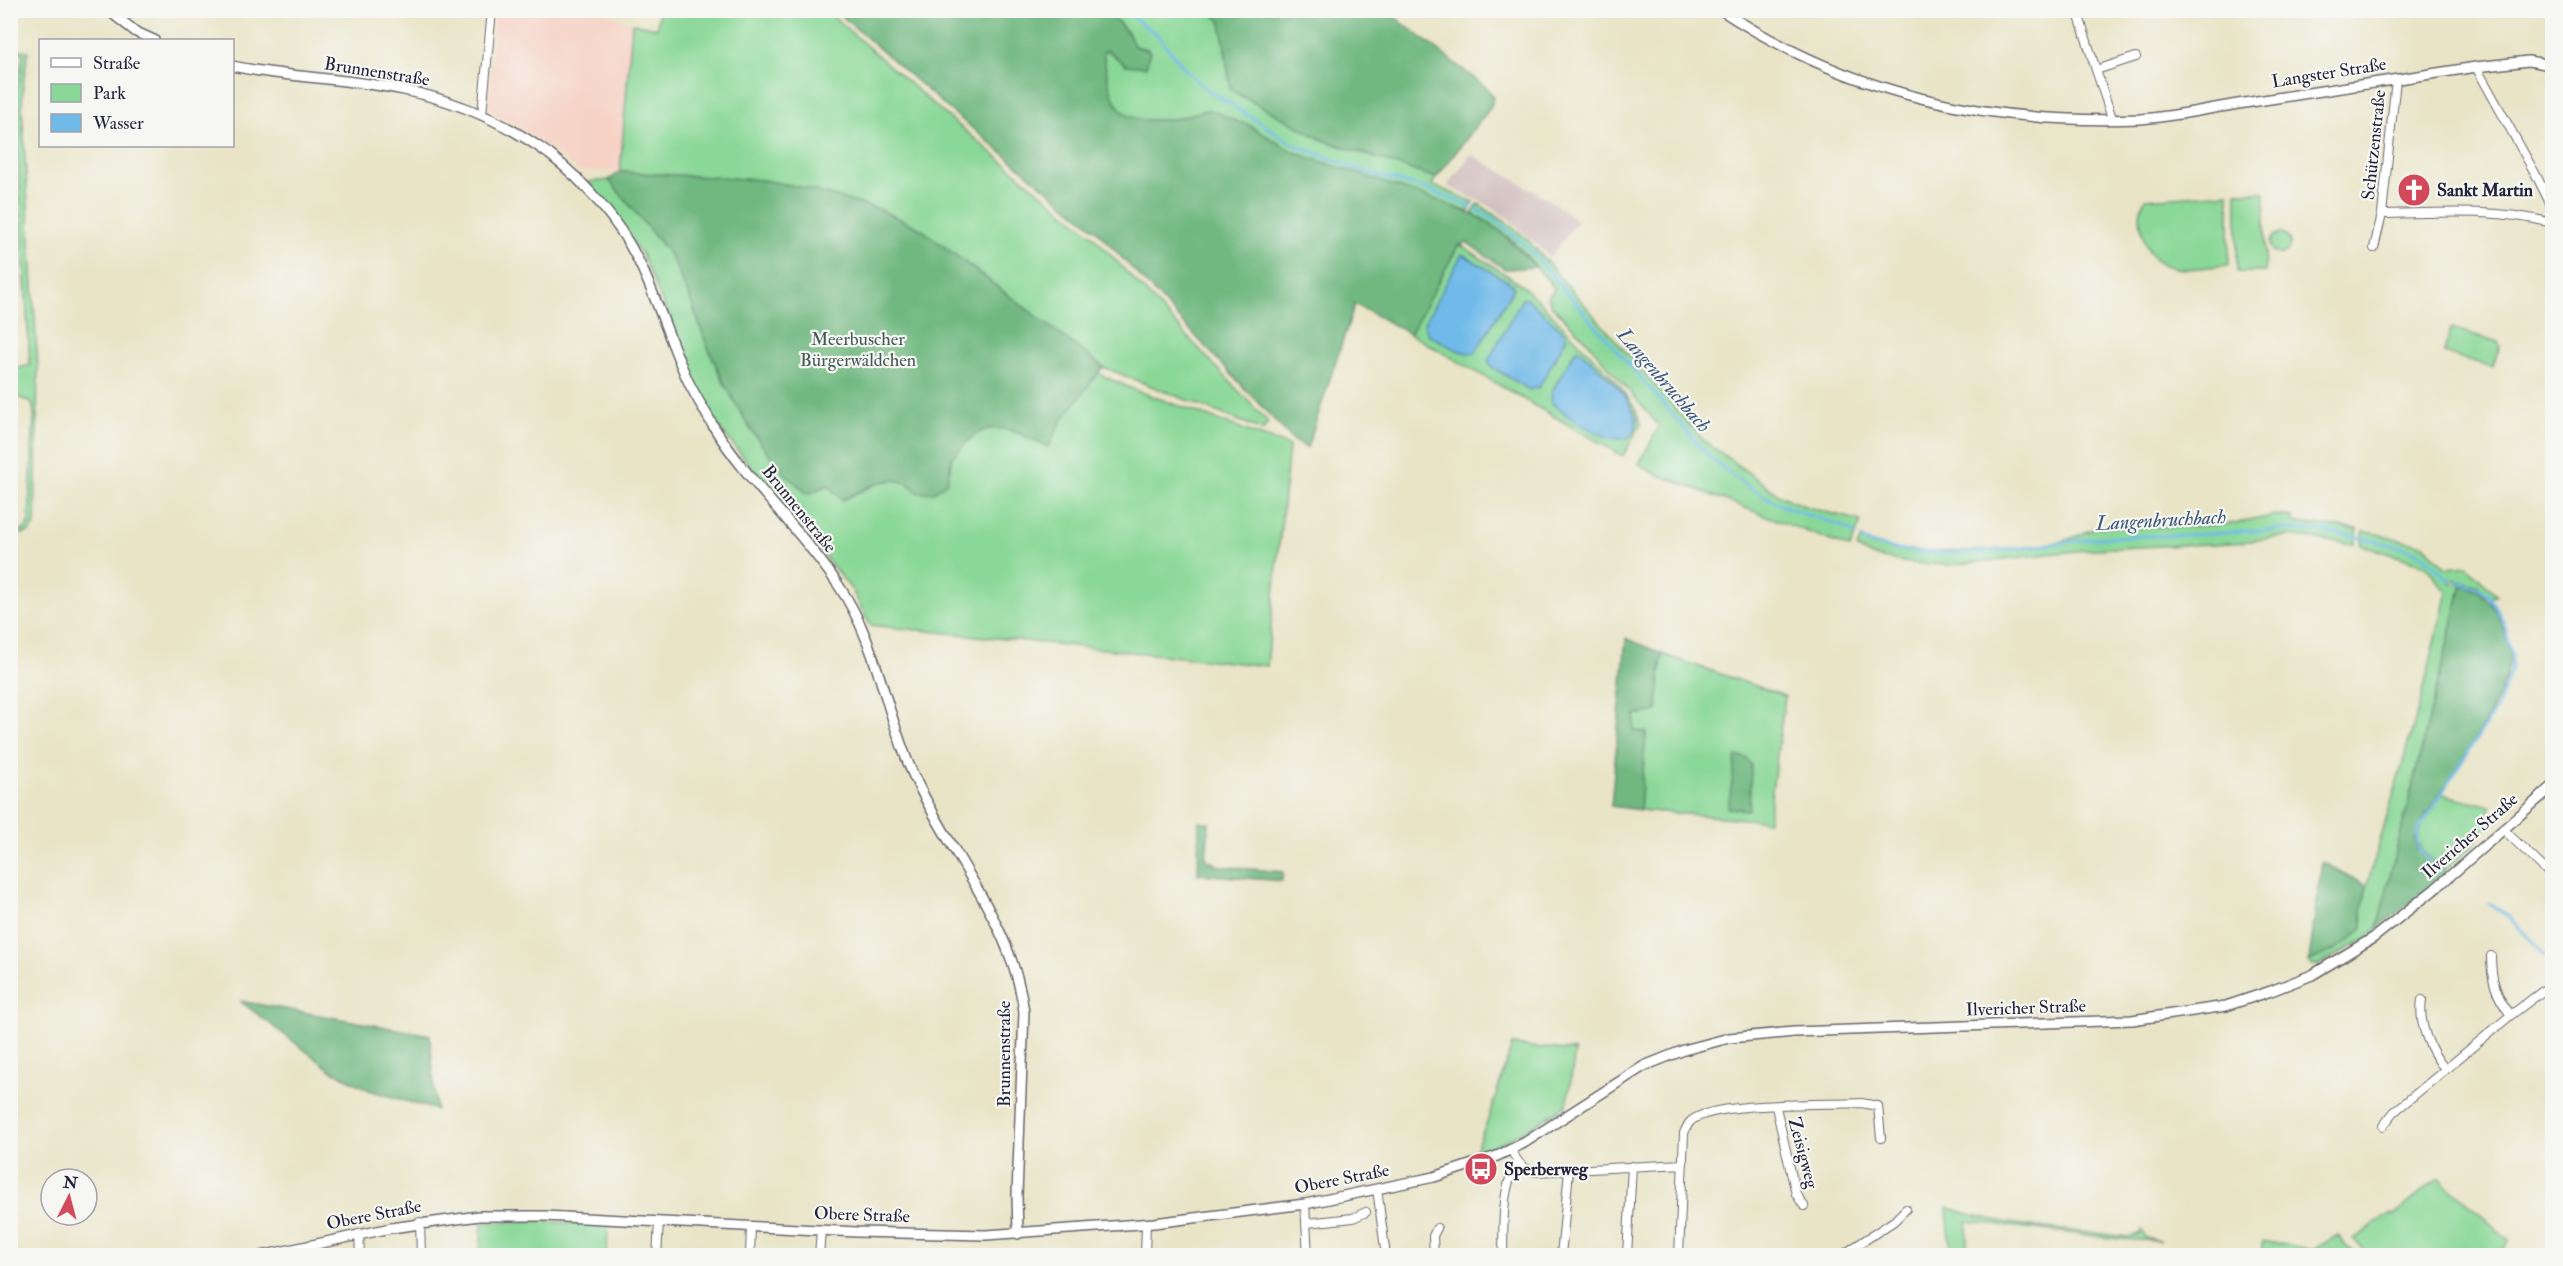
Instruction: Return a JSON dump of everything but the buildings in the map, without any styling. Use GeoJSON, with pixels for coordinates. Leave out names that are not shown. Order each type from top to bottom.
{"type":"FeatureCollection","features":[{"type":"Feature","properties":{"kind":"street"},"geometry":{"type":"LineString","coordinates":[[108,10],[136,32],[152,39]]}},
{"type":"Feature","properties":{"kind":"street"},"geometry":{"type":"LineString","coordinates":[[482,114],[492,10]]}},
{"type":"Feature","properties":{"kind":"street","name":"Langster Straße"},"geometry":{"type":"LineString","coordinates":[[1721,10],[1806,59],[1862,82],[1940,104],[2012,116],[2142,118],[2476,67],[2551,61]]}},
{"type":"Feature","properties":{"kind":"street"},"geometry":{"type":"LineString","coordinates":[[2077,10],[2112,118]]}},
{"type":"Feature","properties":{"kind":"street"},"geometry":{"type":"LineString","coordinates":[[2096,70],[2136,57]]}},
{"type":"Feature","properties":{"kind":"street","name":"Brunnenstraße"},"geometry":{"type":"LineString","coordinates":[[234,66],[401,89],[442,99],[482,114],[521,135],[552,156],[579,180],[616,224],[636,256],[653,291],[690,386],[715,428],[730,451],[824,566],[850,604],[868,644],[910,769],[936,822],[1001,934],[1014,966],[1022,994],[1024,1027],[1017,1195],[1018,1234]]}},
{"type":"Feature","properties":{"kind":"street"},"geometry":{"type":"LineString","coordinates":[[2476,67],[2551,200],[2553,215]]}},
{"type":"Feature","properties":{"kind":"street","name":"Schützenstraße"},"geometry":{"type":"LineString","coordinates":[[2374,248],[2382,214],[2396,79]]}},
{"type":"Feature","properties":{"kind":"street","name":"Schützenstraße"},"geometry":{"type":"LineString","coordinates":[[2382,214],[2491,212],[2519,214],[2553,223]]}},
{"type":"Feature","properties":{"kind":"street","name":"Ilvericher Straße"},"geometry":{"type":"LineString","coordinates":[[1461,1170],[1511,1149],[1644,1066],[1684,1050],[1729,1038],[1794,1032],[2132,1020],[2168,1017],[2234,1004],[2312,975],[2373,938],[2419,903],[2553,787]]}},
{"type":"Feature","properties":{"kind":"street"},"geometry":{"type":"LineString","coordinates":[[2503,829],[2553,876]]}},
{"type":"Feature","properties":{"kind":"street"},"geometry":{"type":"LineString","coordinates":[[2491,956],[2491,976],[2502,1004],[2511,1015]]}},
{"type":"Feature","properties":{"kind":"street"},"geometry":{"type":"LineString","coordinates":[[2383,1126],[2394,1112],[2445,1069],[2553,984]]}},
{"type":"Feature","properties":{"kind":"street"},"geometry":{"type":"LineString","coordinates":[[2422,1000],[2420,1013],[2434,1055],[2445,1069]]}},
{"type":"Feature","properties":{"kind":"street"},"geometry":{"type":"LineString","coordinates":[[1679,1256],[1684,1133],[1690,1122],[1701,1115],[1717,1111],[1861,1103],[1878,1106],[1881,1138]]}},
{"type":"Feature","properties":{"kind":"street","name":"Zeisigweg"},"geometry":{"type":"LineString","coordinates":[[1776,1107],[1796,1194],[1804,1206]]}},
{"type":"Feature","properties":{"kind":"street"},"geometry":{"type":"LineString","coordinates":[[1511,1149],[1525,1170],[1535,1172],[1683,1164]]}},
{"type":"Feature","properties":{"kind":"street"},"geometry":{"type":"LineString","coordinates":[[1503,1256],[1508,1181],[1514,1168],[1520,1164]]}},
{"type":"Feature","properties":{"kind":"street"},"geometry":{"type":"LineString","coordinates":[[1627,1256],[1632,1166]]}},
{"type":"Feature","properties":{"kind":"street","name":"Obere Straße"},"geometry":{"type":"LineString","coordinates":[[261,1256],[420,1222],[479,1216],[515,1215],[910,1234],[1018,1234],[1213,1217],[1305,1204],[1461,1170]]}},
{"type":"Feature","properties":{"kind":"street"},"geometry":{"type":"LineString","coordinates":[[1561,1256],[1569,1170]]}},
{"type":"Feature","properties":{"kind":"street"},"geometry":{"type":"LineString","coordinates":[[1377,1189],[1386,1256]]}},
{"type":"Feature","properties":{"kind":"street"},"geometry":{"type":"LineString","coordinates":[[1305,1204],[1308,1256]]}},
{"type":"Feature","properties":{"kind":"street"},"geometry":{"type":"LineString","coordinates":[[1841,1256],[1894,1221],[1906,1209]]}},
{"type":"Feature","properties":{"kind":"street"},"geometry":{"type":"LineString","coordinates":[[1307,1223],[1353,1218],[1366,1212]]}},
{"type":"Feature","properties":{"kind":"street"},"geometry":{"type":"LineString","coordinates":[[420,1222],[421,1256]]}},
{"type":"Feature","properties":{"kind":"street"},"geometry":{"type":"LineString","coordinates":[[657,1256],[659,1222]]}},
{"type":"Feature","properties":{"kind":"street"},"geometry":{"type":"LineString","coordinates":[[1145,1256],[1146,1223]]}},
{"type":"Feature","properties":{"kind":"street"},"geometry":{"type":"LineString","coordinates":[[750,1256],[751,1226]]}},
{"type":"Feature","properties":{"kind":"street"},"geometry":{"type":"LineString","coordinates":[[1434,1256],[1433,1236],[1437,1228]]}},
{"type":"Feature","properties":{"kind":"street"},"geometry":{"type":"LineString","coordinates":[[819,1256],[820,1230]]}},
{"type":"Feature","properties":{"kind":"street"},"geometry":{"type":"LineString","coordinates":[[359,1234],[360,1256]]}},
{"type":"Feature","properties":{"kind":"shaded area"},"geometry":{"type":"Polygon","coordinates":[[[495,11],[600,11],[632,23],[620,172],[579,171],[524,130],[488,111],[495,11]]]}},
{"type":"Feature","properties":{"kind":"shaded area"},"geometry":{"type":"Polygon","coordinates":[[[1471,154],[1555,204],[1578,221],[1550,257],[1509,219],[1488,205],[1447,186],[1471,154]]]}},
{"type":"Feature","properties":{"kind":"green space"},"geometry":{"type":"Polygon","coordinates":[[[659,11],[827,11],[940,110],[1091,234],[1268,422],[1263,430],[1103,367],[921,229],[881,210],[801,187],[762,180],[620,172],[632,23],[657,28],[659,11]]]}},
{"type":"Feature","properties":{"kind":"green space"},"geometry":{"type":"Polygon","coordinates":[[[836,11],[1108,11],[1129,35],[1134,46],[1150,51],[1146,67],[1126,65],[1107,50],[1103,53],[1113,98],[1127,114],[1138,119],[1153,120],[1176,118],[1208,110],[1218,112],[1237,122],[1247,124],[1293,152],[1437,200],[1478,217],[1498,229],[1536,267],[1505,269],[1466,242],[1458,246],[1410,334],[1355,304],[1307,448],[1295,442],[1096,230],[944,105],[836,11]]]}},
{"type":"Feature","properties":{"kind":"green space"},"geometry":{"type":"Polygon","coordinates":[[[1108,11],[1210,11],[1221,22],[1231,90],[1323,140],[1436,178],[1432,185],[1474,202],[1468,212],[1337,169],[1294,152],[1247,124],[1213,111],[1152,120],[1138,119],[1127,114],[1113,98],[1103,53],[1107,50],[1126,65],[1148,49],[1134,46],[1129,34],[1108,11]]]}},
{"type":"Feature","properties":{"kind":"green space"},"geometry":{"type":"Polygon","coordinates":[[[1210,11],[1387,11],[1488,89],[1493,97],[1491,107],[1436,178],[1323,140],[1231,90],[1221,22],[1210,11]]]}},
{"type":"Feature","properties":{"kind":"green space"},"geometry":{"type":"Polygon","coordinates":[[[10,48],[28,51],[22,108],[38,370],[35,525],[29,532],[22,534],[21,531],[27,527],[29,520],[34,414],[32,403],[15,396],[15,369],[30,365],[16,124],[16,94],[23,55],[10,48]]]}},
{"type":"Feature","properties":{"kind":"green space","name":"Meerbuscher Bürgerwäldchen"},"geometry":{"type":"Polygon","coordinates":[[[620,172],[762,180],[801,187],[881,210],[921,229],[1103,367],[1062,420],[1048,447],[1013,431],[994,428],[973,436],[952,457],[947,482],[934,492],[919,493],[910,485],[891,480],[872,485],[842,500],[828,485],[808,494],[780,469],[751,430],[724,383],[670,255],[609,180],[620,172]]]}},
{"type":"Feature","properties":{"kind":"green space"},"geometry":{"type":"Polygon","coordinates":[[[609,180],[670,255],[724,383],[751,430],[828,485],[843,500],[882,481],[894,480],[909,483],[950,471],[951,457],[973,436],[985,430],[994,428],[1013,431],[1048,447],[1062,420],[1097,373],[1130,388],[1289,446],[1267,666],[870,625],[852,590],[721,430],[691,376],[672,324],[641,253],[587,182],[609,180]]]}},
{"type":"Feature","properties":{"kind":"green space"},"geometry":{"type":"Polygon","coordinates":[[[2237,192],[2265,192],[2265,272],[2237,272],[2237,192]]]}},
{"type":"Feature","properties":{"kind":"green space"},"geometry":{"type":"Polygon","coordinates":[[[2229,193],[2229,265],[2176,268],[2156,259],[2148,249],[2141,226],[2140,212],[2145,199],[2229,193]]]}},
{"type":"Feature","properties":{"kind":"green space"},"geometry":{"type":"Polygon","coordinates":[[[1478,204],[1526,238],[1703,440],[1781,496],[1807,507],[1861,521],[1850,548],[1654,473],[1639,464],[1659,426],[1584,338],[1551,305],[1548,296],[1555,289],[1527,257],[1507,236],[1485,220],[1472,214],[1478,204]]]}},
{"type":"Feature","properties":{"kind":"green space"},"geometry":{"type":"Polygon","coordinates":[[[2276,234],[2284,234],[2290,240],[2290,248],[2284,254],[2276,254],[2270,248],[2270,240],[2276,234]]]}},
{"type":"Feature","properties":{"kind":"green space"},"geometry":{"type":"Polygon","coordinates":[[[1461,245],[1520,284],[1616,381],[1635,408],[1641,424],[1623,456],[1410,334],[1458,246],[1461,245]]]}},
{"type":"Feature","properties":{"kind":"green space"},"geometry":{"type":"Polygon","coordinates":[[[2451,328],[2498,342],[2500,346],[2493,367],[2444,353],[2451,328]]]}},
{"type":"Feature","properties":{"kind":"green space"},"geometry":{"type":"Polygon","coordinates":[[[2274,515],[2293,517],[2293,523],[2358,529],[2355,544],[2288,536],[2233,543],[2094,549],[1951,565],[1908,563],[1872,556],[1857,548],[1861,538],[1877,545],[1900,549],[1991,550],[2063,541],[2102,527],[2212,525],[2255,520],[2274,515]]]}},
{"type":"Feature","properties":{"kind":"green space"},"geometry":{"type":"Polygon","coordinates":[[[2364,531],[2424,545],[2446,568],[2467,566],[2497,595],[2491,598],[2477,585],[2450,579],[2450,582],[2462,585],[2377,929],[2364,940],[2319,965],[2312,965],[2309,961],[2345,943],[2363,927],[2362,910],[2367,886],[2422,696],[2447,592],[2425,565],[2361,545],[2364,531]]]}},
{"type":"Feature","properties":{"kind":"green space"},"geometry":{"type":"Polygon","coordinates":[[[2462,585],[2481,593],[2494,607],[2508,642],[2509,664],[2486,721],[2425,816],[2415,839],[2417,849],[2446,873],[2377,929],[2462,585]]]}},
{"type":"Feature","properties":{"kind":"green space"},"geometry":{"type":"Polygon","coordinates":[[[1626,638],[1662,654],[1657,711],[1635,715],[1634,731],[1646,732],[1640,810],[1611,806],[1626,638]]]}},
{"type":"Feature","properties":{"kind":"green space"},"geometry":{"type":"Polygon","coordinates":[[[1662,654],[1785,696],[1768,821],[1640,810],[1646,732],[1634,731],[1635,714],[1657,710],[1662,654]]]}},
{"type":"Feature","properties":{"kind":"green space"},"geometry":{"type":"Polygon","coordinates":[[[1736,756],[1746,758],[1751,765],[1749,810],[1728,808],[1736,756]]]}},
{"type":"Feature","properties":{"kind":"green space"},"geometry":{"type":"Polygon","coordinates":[[[2442,794],[2491,806],[2488,825],[2473,846],[2445,870],[2424,853],[2417,840],[2422,825],[2442,794]]]}},
{"type":"Feature","properties":{"kind":"green space"},"geometry":{"type":"Polygon","coordinates":[[[1199,821],[1209,823],[1206,859],[1219,866],[1283,872],[1282,881],[1198,874],[1199,821]]]}},
{"type":"Feature","properties":{"kind":"green space"},"geometry":{"type":"Polygon","coordinates":[[[2322,862],[2367,886],[2362,910],[2363,927],[2345,943],[2309,961],[2322,862]]]}},
{"type":"Feature","properties":{"kind":"green space"},"geometry":{"type":"Polygon","coordinates":[[[240,1001],[430,1035],[436,1110],[369,1090],[331,1070],[240,1001]]]}},
{"type":"Feature","properties":{"kind":"green space"},"geometry":{"type":"Polygon","coordinates":[[[1512,1045],[1575,1051],[1567,1105],[1499,1144],[1474,1153],[1489,1117],[1512,1045]]]}},
{"type":"Feature","properties":{"kind":"green space"},"geometry":{"type":"Polygon","coordinates":[[[2439,1178],[2509,1240],[2498,1255],[2371,1255],[2353,1240],[2391,1213],[2394,1215],[2439,1178]]]}},
{"type":"Feature","properties":{"kind":"green space"},"geometry":{"type":"Polygon","coordinates":[[[1947,1207],[1990,1219],[2036,1227],[2127,1237],[2139,1234],[2142,1230],[2146,1238],[2160,1241],[2119,1239],[1967,1221],[1967,1246],[1962,1255],[1930,1255],[1936,1250],[1950,1246],[1947,1207]]]}},
{"type":"Feature","properties":{"kind":"green space"},"geometry":{"type":"Polygon","coordinates":[[[533,1221],[608,1225],[607,1255],[480,1255],[482,1223],[533,1221]]]}},
{"type":"Feature","properties":{"kind":"green space"},"geometry":{"type":"Polygon","coordinates":[[[2338,1235],[2345,1245],[2357,1255],[2260,1255],[2263,1241],[2313,1250],[2338,1235]]]}},
{"type":"Feature","properties":{"kind":"water"},"geometry":{"type":"Polygon","coordinates":[[[1462,254],[1511,283],[1514,288],[1475,353],[1458,350],[1431,336],[1427,333],[1424,324],[1462,254]]]}},
{"type":"Feature","properties":{"kind":"water"},"geometry":{"type":"Polygon","coordinates":[[[1527,298],[1565,333],[1566,339],[1539,387],[1529,390],[1492,367],[1488,361],[1522,299],[1527,298]]]}},
{"type":"Feature","properties":{"kind":"water"},"geometry":{"type":"Polygon","coordinates":[[[1576,350],[1579,350],[1612,381],[1632,408],[1636,418],[1636,428],[1628,437],[1618,439],[1593,431],[1568,416],[1551,402],[1552,391],[1576,350]]]}},
{"type":"Feature","properties":{"kind":"waterway","name":"Langenbruchbach"},"geometry":{"type":"LineString","coordinates":[[1122,10],[1158,35],[1183,67],[1202,86],[1295,145],[1368,173],[1427,189],[1471,207]]}},
{"type":"Feature","properties":{"kind":"waterway","name":"Langenbruchbach"},"geometry":{"type":"LineString","coordinates":[[1476,209],[1502,225],[1529,249],[1703,450],[1723,468],[1755,491],[1799,512],[1840,525],[1855,534]]}},
{"type":"Feature","properties":{"kind":"waterway","name":"Langenbruchbach"},"geometry":{"type":"LineString","coordinates":[[1861,540],[1890,548],[1950,553],[2011,549],[2111,537],[2176,536],[2264,530],[2322,531],[2372,540],[2419,554],[2452,580]]}},
{"type":"Feature","properties":{"kind":"waterway","name":"Langenbruchbach"},"geometry":{"type":"LineString","coordinates":[[2440,868],[2424,856],[2418,848],[2419,829],[2497,707],[2512,668],[2512,655],[2504,623],[2490,597],[2480,589],[2459,582]]}},
{"type":"Feature","properties":{"kind":"waterway","name":"Langenbruchbach"},"geometry":{"type":"LineString","coordinates":[[2489,903],[2509,917],[2552,962]]}},
{"type":"Feature","properties":{"kind":"place","name":"Sankt Martin"},"geometry":{"type":"Point","coordinates":[2414,190]}},
{"type":"Feature","properties":{"kind":"place","name":"Sperberweg"},"geometry":{"type":"Point","coordinates":[1481,1169]}}]}
